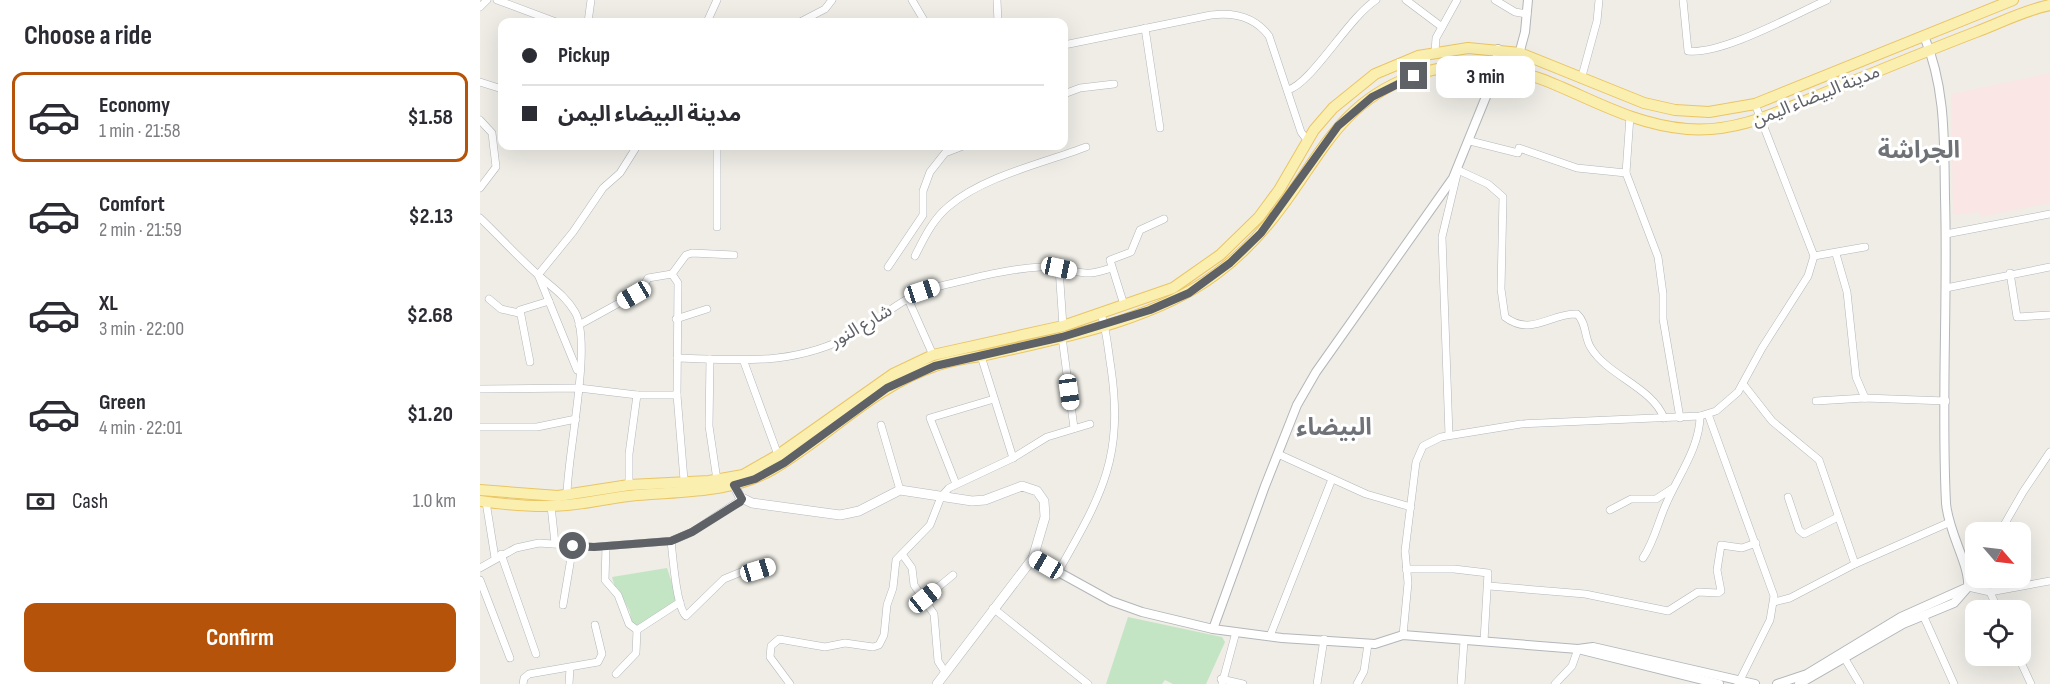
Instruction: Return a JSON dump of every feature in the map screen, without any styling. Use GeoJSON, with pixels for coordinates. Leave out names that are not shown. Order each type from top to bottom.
{"type":"FeatureCollection","features":[{"type":"Feature","properties":{"kind":"main road","name":"مدينة البيضاء اليمن"},"geometry":{"type":"LineString","coordinates":[[1103,319],[1124,305],[1178,285],[1230,247],[1266,208],[1307,140],[1333,108],[1364,82],[1406,60],[1435,52],[1468,48],[1498,49],[1520,53],[1582,76],[1644,103],[1676,110],[1709,112],[1755,104],[2013,0]]}},
{"type":"Feature","properties":{"kind":"main road","name":"مدينة البيضاء اليمن"},"geometry":{"type":"LineString","coordinates":[[1103,319],[1178,299],[1230,263],[1270,222],[1320,148],[1338,126],[1359,107],[1400,81],[1450,67],[1497,66],[1515,69],[1630,116],[1658,124],[1698,129],[1727,127],[1760,119],[1930,50],[2050,5]]}},
{"type":"Feature","properties":{"kind":"main road"},"geometry":{"type":"LineString","coordinates":[[1307,140],[1320,148]]}},
{"type":"Feature","properties":{"kind":"main road"},"geometry":{"type":"LineString","coordinates":[[483,501],[551,506],[734,485],[755,479],[784,463],[887,388],[935,366],[981,356],[1103,319]]}},
{"type":"Feature","properties":{"kind":"main road"},"geometry":{"type":"LineString","coordinates":[[480,490],[532,496],[567,495],[629,485],[684,480],[717,480],[743,475],[778,455],[893,374],[933,355],[1063,332]]}},
{"type":"Feature","properties":{"kind":"main road"},"geometry":{"type":"LineString","coordinates":[[734,485],[742,499],[778,509],[840,515],[859,511],[900,490],[979,501],[1022,486],[1033,488],[1041,496],[1045,508],[1043,530],[1033,558],[937,684]]}},
{"type":"Feature","properties":{"kind":"street"},"geometry":{"type":"LineString","coordinates":[[480,7],[487,0]]}},
{"type":"Feature","properties":{"kind":"street"},"geometry":{"type":"LineString","coordinates":[[497,0],[545,18]]}},
{"type":"Feature","properties":{"kind":"street"},"geometry":{"type":"LineString","coordinates":[[589,18],[591,0]]}},
{"type":"Feature","properties":{"kind":"street"},"geometry":{"type":"LineString","coordinates":[[709,18],[717,0]]}},
{"type":"Feature","properties":{"kind":"street"},"geometry":{"type":"LineString","coordinates":[[815,18],[832,0]]}},
{"type":"Feature","properties":{"kind":"street"},"geometry":{"type":"LineString","coordinates":[[912,0],[923,18]]}},
{"type":"Feature","properties":{"kind":"street"},"geometry":{"type":"LineString","coordinates":[[997,0],[998,18]]}},
{"type":"Feature","properties":{"kind":"street"},"geometry":{"type":"LineString","coordinates":[[1288,90],[1302,82],[1355,17],[1376,0]]}},
{"type":"Feature","properties":{"kind":"street"},"geometry":{"type":"LineString","coordinates":[[1406,0],[1442,27]]}},
{"type":"Feature","properties":{"kind":"street"},"geometry":{"type":"LineString","coordinates":[[1435,52],[1435,42],[1457,0]]}},
{"type":"Feature","properties":{"kind":"street"},"geometry":{"type":"LineString","coordinates":[[1495,0],[1515,12],[1527,14]]}},
{"type":"Feature","properties":{"kind":"street"},"geometry":{"type":"LineString","coordinates":[[1515,69],[1520,53],[1528,0]]}},
{"type":"Feature","properties":{"kind":"street"},"geometry":{"type":"LineString","coordinates":[[1582,76],[1597,21],[1599,0]]}},
{"type":"Feature","properties":{"kind":"street"},"geometry":{"type":"LineString","coordinates":[[1683,0],[1688,51],[1697,52],[1720,47],[1827,0]]}},
{"type":"Feature","properties":{"kind":"street"},"geometry":{"type":"LineString","coordinates":[[1068,44],[1217,14],[1248,19],[1260,25],[1269,36],[1301,132],[1307,140]]}},
{"type":"Feature","properties":{"kind":"street"},"geometry":{"type":"LineString","coordinates":[[1145,28],[1160,128]]}},
{"type":"Feature","properties":{"kind":"street"},"geometry":{"type":"LineString","coordinates":[[1924,36],[1937,71],[1943,103],[1948,523],[1965,566]]}},
{"type":"Feature","properties":{"kind":"street"},"geometry":{"type":"LineString","coordinates":[[1449,435],[1442,237],[1458,170],[1497,66],[1498,49]]}},
{"type":"Feature","properties":{"kind":"street"},"geometry":{"type":"LineString","coordinates":[[480,82],[498,88]]}},
{"type":"Feature","properties":{"kind":"street"},"geometry":{"type":"LineString","coordinates":[[1068,92],[1080,88],[1114,84]]}},
{"type":"Feature","properties":{"kind":"street"},"geometry":{"type":"LineString","coordinates":[[1403,635],[1408,589],[1405,551],[1419,452],[1435,439],[1521,424],[1680,418],[1704,415],[1733,399],[1743,384],[1762,348],[1808,276],[1814,256],[1755,104]]}},
{"type":"Feature","properties":{"kind":"street"},"geometry":{"type":"LineString","coordinates":[[1630,116],[1626,173],[1658,257],[1664,319],[1680,418]]}},
{"type":"Feature","properties":{"kind":"street"},"geometry":{"type":"LineString","coordinates":[[480,120],[492,133],[496,167],[480,188]]}},
{"type":"Feature","properties":{"kind":"street"},"geometry":{"type":"LineString","coordinates":[[1470,141],[1518,153],[1519,148],[1583,170],[1626,173]]}},
{"type":"Feature","properties":{"kind":"street"},"geometry":{"type":"LineString","coordinates":[[915,256],[926,234],[949,206],[1004,176],[1086,147]]}},
{"type":"Feature","properties":{"kind":"street"},"geometry":{"type":"LineString","coordinates":[[538,275],[573,232],[603,188],[620,174],[635,150]]}},
{"type":"Feature","properties":{"kind":"street"},"geometry":{"type":"LineString","coordinates":[[717,150],[717,227]]}},
{"type":"Feature","properties":{"kind":"street"},"geometry":{"type":"LineString","coordinates":[[888,267],[922,215],[923,191],[930,172],[945,153],[953,150]]}},
{"type":"Feature","properties":{"kind":"street"},"geometry":{"type":"LineString","coordinates":[[1458,170],[1488,184],[1503,198],[1501,289],[1502,312],[1505,317],[1515,323],[1530,326],[1577,314],[1591,348],[1657,406],[1664,418]]}},
{"type":"Feature","properties":{"kind":"street"},"geometry":{"type":"LineString","coordinates":[[1213,629],[1278,454],[1310,381],[1458,170]]}},
{"type":"Feature","properties":{"kind":"street"},"geometry":{"type":"LineString","coordinates":[[1946,234],[2050,214]]}},
{"type":"Feature","properties":{"kind":"street"},"geometry":{"type":"LineString","coordinates":[[480,218],[538,275],[562,294],[575,311],[579,325],[579,388],[567,495]]}},
{"type":"Feature","properties":{"kind":"street"},"geometry":{"type":"LineString","coordinates":[[1124,305],[1110,260],[1133,250],[1140,230],[1164,219]]}},
{"type":"Feature","properties":{"kind":"street"},"geometry":{"type":"LineString","coordinates":[[1814,256],[1836,254],[1864,247]]}},
{"type":"Feature","properties":{"kind":"street"},"geometry":{"type":"LineString","coordinates":[[579,325],[640,291],[648,278],[672,274],[686,255],[692,253],[734,255]]}},
{"type":"Feature","properties":{"kind":"street"},"geometry":{"type":"LineString","coordinates":[[1836,254],[1847,292],[1856,377],[1865,398]]}},
{"type":"Feature","properties":{"kind":"street"},"geometry":{"type":"LineString","coordinates":[[1946,288],[2010,273],[2050,267]]}},
{"type":"Feature","properties":{"kind":"street","name":"شارع النور"},"geometry":{"type":"LineString","coordinates":[[677,358],[744,362],[798,356],[829,346],[856,333],[908,299],[936,287],[1026,268],[1059,268],[1085,273],[1112,268]]}},
{"type":"Feature","properties":{"kind":"street"},"geometry":{"type":"LineString","coordinates":[[1059,268],[1063,332],[1074,428]]}},
{"type":"Feature","properties":{"kind":"street"},"geometry":{"type":"LineString","coordinates":[[2010,273],[2017,317],[2050,315]]}},
{"type":"Feature","properties":{"kind":"street"},"geometry":{"type":"LineString","coordinates":[[672,274],[678,283],[677,395],[684,480]]}},
{"type":"Feature","properties":{"kind":"street"},"geometry":{"type":"LineString","coordinates":[[538,275],[579,379]]}},
{"type":"Feature","properties":{"kind":"street"},"geometry":{"type":"LineString","coordinates":[[489,299],[501,309],[519,313]]}},
{"type":"Feature","properties":{"kind":"street"},"geometry":{"type":"LineString","coordinates":[[908,299],[933,355]]}},
{"type":"Feature","properties":{"kind":"street"},"geometry":{"type":"LineString","coordinates":[[519,313],[524,307],[549,301]]}},
{"type":"Feature","properties":{"kind":"street"},"geometry":{"type":"LineString","coordinates":[[676,319],[707,309]]}},
{"type":"Feature","properties":{"kind":"street"},"geometry":{"type":"LineString","coordinates":[[519,313],[530,362]]}},
{"type":"Feature","properties":{"kind":"street"},"geometry":{"type":"LineString","coordinates":[[1058,572],[1098,501],[1112,458],[1116,406],[1103,319]]}},
{"type":"Feature","properties":{"kind":"street"},"geometry":{"type":"LineString","coordinates":[[981,356],[1013,458]]}},
{"type":"Feature","properties":{"kind":"street"},"geometry":{"type":"LineString","coordinates":[[710,359],[709,426],[717,480]]}},
{"type":"Feature","properties":{"kind":"street"},"geometry":{"type":"LineString","coordinates":[[744,362],[778,455]]}},
{"type":"Feature","properties":{"kind":"street"},"geometry":{"type":"LineString","coordinates":[[1743,384],[1772,421],[1820,460],[1856,564]]}},
{"type":"Feature","properties":{"kind":"street"},"geometry":{"type":"LineString","coordinates":[[480,389],[579,388],[636,395],[677,395]]}},
{"type":"Feature","properties":{"kind":"street"},"geometry":{"type":"LineString","coordinates":[[629,485],[629,454],[636,395]]}},
{"type":"Feature","properties":{"kind":"street"},"geometry":{"type":"LineString","coordinates":[[1816,401],[1865,398],[1946,401]]}},
{"type":"Feature","properties":{"kind":"street"},"geometry":{"type":"LineString","coordinates":[[956,484],[930,418],[994,399]]}},
{"type":"Feature","properties":{"kind":"street"},"geometry":{"type":"LineString","coordinates":[[1644,558],[1654,541],[1674,486],[1697,438],[1704,415]]}},
{"type":"Feature","properties":{"kind":"street"},"geometry":{"type":"LineString","coordinates":[[1704,415],[1773,591],[1774,602],[1770,620],[1738,683]]}},
{"type":"Feature","properties":{"kind":"street"},"geometry":{"type":"LineString","coordinates":[[480,428],[537,427],[576,419]]}},
{"type":"Feature","properties":{"kind":"street"},"geometry":{"type":"LineString","coordinates":[[790,684],[770,657],[771,646],[779,639],[825,647],[845,644],[873,647],[879,645],[884,635],[887,605],[893,588],[894,564],[930,525],[941,497],[956,484],[1013,458],[1047,437],[1090,424]]}},
{"type":"Feature","properties":{"kind":"street"},"geometry":{"type":"LineString","coordinates":[[881,425],[900,490]]}},
{"type":"Feature","properties":{"kind":"street"},"geometry":{"type":"LineString","coordinates":[[2006,522],[2022,492],[2050,452]]}},
{"type":"Feature","properties":{"kind":"street"},"geometry":{"type":"LineString","coordinates":[[1278,454],[1366,494],[1411,507]]}},
{"type":"Feature","properties":{"kind":"street"},"geometry":{"type":"LineString","coordinates":[[1270,636],[1332,479]]}},
{"type":"Feature","properties":{"kind":"street"},"geometry":{"type":"LineString","coordinates":[[1610,510],[1631,499],[1656,499],[1674,486]]}},
{"type":"Feature","properties":{"kind":"street"},"geometry":{"type":"LineString","coordinates":[[1788,497],[1799,530],[1804,534],[1838,517]]}},
{"type":"Feature","properties":{"kind":"street"},"geometry":{"type":"LineString","coordinates":[[480,568],[498,556],[530,544],[606,546],[671,541],[692,532],[742,499]]}},
{"type":"Feature","properties":{"kind":"street"},"geometry":{"type":"LineString","coordinates":[[483,501],[498,556],[536,654]]}},
{"type":"Feature","properties":{"kind":"street"},"geometry":{"type":"LineString","coordinates":[[551,506],[555,543]]}},
{"type":"Feature","properties":{"kind":"street"},"geometry":{"type":"LineString","coordinates":[[1774,602],[1790,598],[1856,564],[1948,523]]}},
{"type":"Feature","properties":{"kind":"street"},"geometry":{"type":"LineString","coordinates":[[671,541],[682,612],[689,615],[705,595],[724,579],[741,572],[771,566]]}},
{"type":"Feature","properties":{"kind":"street"},"geometry":{"type":"LineString","coordinates":[[1489,586],[1585,594],[1668,611],[1698,592],[1721,591],[1718,570],[1721,545],[1742,548],[1756,543]]}},
{"type":"Feature","properties":{"kind":"street"},"geometry":{"type":"LineString","coordinates":[[563,606],[573,546]]}},
{"type":"Feature","properties":{"kind":"street"},"geometry":{"type":"LineString","coordinates":[[606,546],[605,580],[618,595],[629,624],[637,630]]}},
{"type":"Feature","properties":{"kind":"street"},"geometry":{"type":"LineString","coordinates":[[902,554],[912,568],[914,585],[925,598],[935,619],[938,661],[945,672]]}},
{"type":"Feature","properties":{"kind":"street"},"geometry":{"type":"LineString","coordinates":[[1033,558],[1111,601],[1142,612],[1213,629],[1368,644],[1381,643],[1403,635],[1578,649],[1719,684]]}},
{"type":"Feature","properties":{"kind":"street"},"geometry":{"type":"LineString","coordinates":[[1406,569],[1485,571],[1489,575],[1485,641]]}},
{"type":"Feature","properties":{"kind":"street"},"geometry":{"type":"LineString","coordinates":[[925,598],[953,575]]}},
{"type":"Feature","properties":{"kind":"street"},"geometry":{"type":"LineString","coordinates":[[480,580],[510,658]]}},
{"type":"Feature","properties":{"kind":"street"},"geometry":{"type":"LineString","coordinates":[[1990,592],[2050,581]]}},
{"type":"Feature","properties":{"kind":"street"},"geometry":{"type":"LineString","coordinates":[[1777,684],[1807,674],[1901,617],[1965,582]]}},
{"type":"Feature","properties":{"kind":"street"},"geometry":{"type":"LineString","coordinates":[[1799,684],[1810,682],[1845,659],[1923,615],[1954,603],[1965,586]]}},
{"type":"Feature","properties":{"kind":"street"},"geometry":{"type":"LineString","coordinates":[[1984,588],[1990,592],[1994,600]]}},
{"type":"Feature","properties":{"kind":"street"},"geometry":{"type":"LineString","coordinates":[[637,630],[680,602]]}},
{"type":"Feature","properties":{"kind":"street"},"geometry":{"type":"LineString","coordinates":[[993,608],[1088,684]]}},
{"type":"Feature","properties":{"kind":"street"},"geometry":{"type":"LineString","coordinates":[[1923,615],[1954,684]]}},
{"type":"Feature","properties":{"kind":"street"},"geometry":{"type":"LineString","coordinates":[[523,684],[524,678],[529,674],[570,668],[600,660],[602,654],[595,625]]}},
{"type":"Feature","properties":{"kind":"street"},"geometry":{"type":"LineString","coordinates":[[616,674],[636,653],[637,630]]}},
{"type":"Feature","properties":{"kind":"street"},"geometry":{"type":"LineString","coordinates":[[1236,632],[1222,682],[1243,684]]}},
{"type":"Feature","properties":{"kind":"street"},"geometry":{"type":"LineString","coordinates":[[1317,684],[1324,639]]}},
{"type":"Feature","properties":{"kind":"street"},"geometry":{"type":"LineString","coordinates":[[1461,684],[1464,641]]}},
{"type":"Feature","properties":{"kind":"street"},"geometry":{"type":"LineString","coordinates":[[1357,684],[1364,671],[1368,644]]}},
{"type":"Feature","properties":{"kind":"street"},"geometry":{"type":"LineString","coordinates":[[1578,649],[1593,647],[1727,682],[1755,684]]}},
{"type":"Feature","properties":{"kind":"street"},"geometry":{"type":"LineString","coordinates":[[1555,684],[1572,666],[1578,649]]}},
{"type":"Feature","properties":{"kind":"street"},"geometry":{"type":"LineString","coordinates":[[1845,659],[1860,684]]}},
{"type":"Feature","properties":{"kind":"street"},"geometry":{"type":"LineString","coordinates":[[2023,666],[2031,684]]}},
{"type":"Feature","properties":{"kind":"street"},"geometry":{"type":"LineString","coordinates":[[569,684],[570,668]]}},
{"type":"Feature","properties":{"kind":"shaded area"},"geometry":{"type":"Polygon","coordinates":[[[2050,73],[2050,203],[1981,217],[1980,212],[1953,215],[1951,94],[2050,73]]]}},
{"type":"Feature","properties":{"kind":"green space"},"geometry":{"type":"Polygon","coordinates":[[[667,568],[677,598],[675,602],[637,626],[631,623],[630,612],[615,587],[612,577],[667,568]]]}},
{"type":"Feature","properties":{"kind":"green space"},"geometry":{"type":"Polygon","coordinates":[[[1128,617],[1222,637],[1225,642],[1206,684],[1173,684],[1165,680],[1162,684],[1106,684],[1128,617]]]}},
{"type":"Feature","properties":{"kind":"district","name":"الجراشة"},"geometry":{"type":"Point","coordinates":[1919,150]}},
{"type":"Feature","properties":{"kind":"district","name":"البيضاء"},"geometry":{"type":"Point","coordinates":[1334,427]}},
{"type":"Feature","properties":{"kind":"route"},"geometry":{"type":"LineString","coordinates":[[573,546],[606,546],[671,541],[680,538],[740,502],[742,499],[734,485],[755,479],[784,463],[887,388],[935,366],[1062,337],[1150,310],[1189,293],[1230,263],[1261,233],[1338,126],[1372,97],[1414,76]]}}]}
